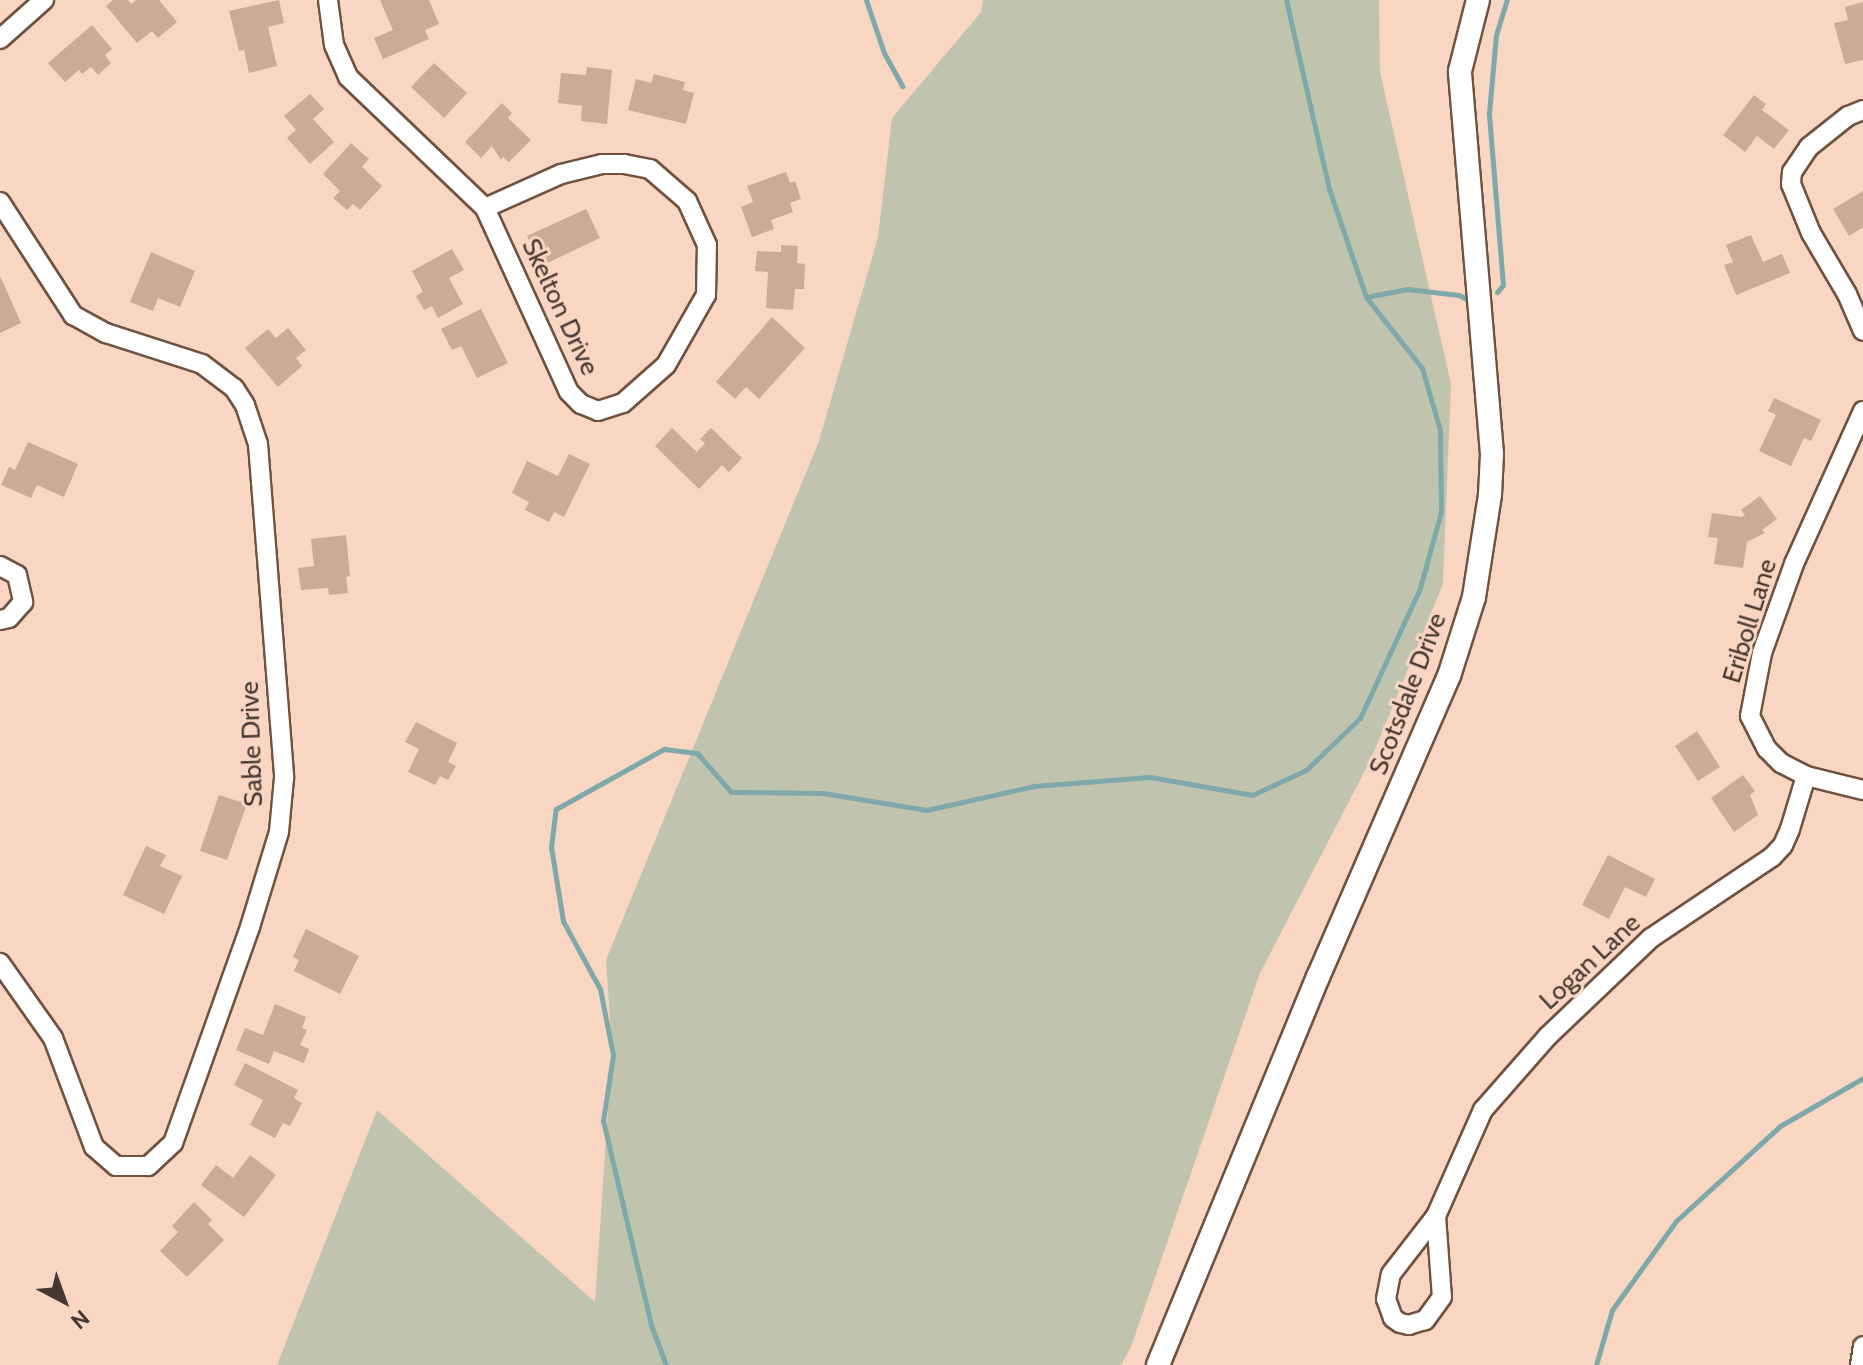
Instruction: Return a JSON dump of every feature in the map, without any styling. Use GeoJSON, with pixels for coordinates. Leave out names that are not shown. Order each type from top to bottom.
{"type":"FeatureCollection","features":[{"type":"Feature","properties":{"kind":"street"},"geometry":{"type":"LineString","coordinates":[[0,39],[44,0]]}},
{"type":"Feature","properties":{"kind":"street","name":"Skelton Drive"},"geometry":{"type":"LineString","coordinates":[[328,0],[334,45],[348,77],[485,208],[569,392],[581,404],[598,411],[623,403],[666,365],[695,320],[706,295],[707,245],[687,201],[650,169],[602,164],[561,174],[485,208]]}},
{"type":"Feature","properties":{"kind":"street","name":"Scotsdale Drive"},"geometry":{"type":"LineString","coordinates":[[1158,1365],[1318,977],[1449,676],[1474,597],[1490,495],[1492,454],[1460,71],[1478,0]]}},
{"type":"Feature","properties":{"kind":"street"},"geometry":{"type":"LineString","coordinates":[[1863,110],[1848,116],[1809,147],[1792,172],[1791,184],[1811,233],[1847,294],[1863,331]]}},
{"type":"Feature","properties":{"kind":"street","name":"Sable Drive"},"geometry":{"type":"LineString","coordinates":[[0,202],[73,315],[106,333],[202,364],[234,388],[245,405],[258,444],[284,778],[279,832],[250,927],[173,1143],[148,1166],[116,1166],[94,1147],[53,1038],[0,963]]}},
{"type":"Feature","properties":{"kind":"street","name":"Eriboll Lane"},"geometry":{"type":"LineString","coordinates":[[1863,411],[1794,564],[1762,653],[1750,716],[1767,749],[1781,763],[1806,776],[1863,790]]}},
{"type":"Feature","properties":{"kind":"street"},"geometry":{"type":"LineString","coordinates":[[0,566],[17,575],[23,602],[9,618],[0,620]]}},
{"type":"Feature","properties":{"kind":"street","name":"Logan Lane"},"geometry":{"type":"LineString","coordinates":[[1436,1216],[1435,1245],[1442,1297],[1425,1320],[1409,1325],[1400,1323],[1393,1318],[1386,1299],[1391,1274],[1409,1246],[1436,1216],[1476,1123],[1505,1083],[1548,1036],[1651,938],[1772,857],[1783,845],[1790,829],[1806,776]]}},
{"type":"Feature","properties":{"kind":"street"},"geometry":{"type":"LineString","coordinates":[[1860,1365],[1863,1346]]}},
{"type":"Feature","properties":{"kind":"green space"},"geometry":{"type":"Polygon","coordinates":[[[983,0],[1379,0],[1380,72],[1451,384],[1443,584],[1372,757],[1260,973],[1131,1347],[1121,1365],[277,1365],[377,1110],[595,1302],[612,1049],[606,960],[819,441],[878,237],[892,118],[981,12],[983,0]]]}},
{"type":"Feature","properties":{"kind":"building"},"geometry":{"type":"Polygon","coordinates":[[[113,0],[128,0],[131,4],[136,0],[159,0],[177,22],[158,38],[152,31],[137,43],[106,6],[113,0]]]}},
{"type":"Feature","properties":{"kind":"building"},"geometry":{"type":"Polygon","coordinates":[[[279,0],[284,23],[268,27],[277,66],[249,73],[244,50],[239,51],[229,11],[279,0]]]}},
{"type":"Feature","properties":{"kind":"building"},"geometry":{"type":"Polygon","coordinates":[[[380,0],[429,0],[439,24],[425,30],[429,39],[383,59],[374,38],[393,30],[380,0]]]}},
{"type":"Feature","properties":{"kind":"building"},"geometry":{"type":"Polygon","coordinates":[[[1863,2],[1863,60],[1845,64],[1834,23],[1848,20],[1845,7],[1863,2]]]}},
{"type":"Feature","properties":{"kind":"building"},"geometry":{"type":"Polygon","coordinates":[[[92,25],[112,49],[105,55],[111,63],[98,75],[91,67],[82,74],[79,70],[65,82],[48,63],[92,25]]]}},
{"type":"Feature","properties":{"kind":"building"},"geometry":{"type":"Polygon","coordinates":[[[434,63],[467,93],[444,118],[411,87],[434,63]]]}},
{"type":"Feature","properties":{"kind":"building"},"geometry":{"type":"Polygon","coordinates":[[[587,67],[612,70],[607,124],[581,121],[582,106],[558,103],[561,73],[586,75],[587,67]]]}},
{"type":"Feature","properties":{"kind":"building"},"geometry":{"type":"Polygon","coordinates":[[[654,74],[685,82],[683,90],[694,93],[686,124],[628,110],[636,79],[651,83],[654,74]]]}},
{"type":"Feature","properties":{"kind":"building"},"geometry":{"type":"Polygon","coordinates":[[[310,94],[324,109],[313,119],[334,142],[310,164],[287,138],[296,130],[284,116],[310,94]]]}},
{"type":"Feature","properties":{"kind":"building"},"geometry":{"type":"Polygon","coordinates":[[[1754,95],[1766,104],[1762,110],[1789,130],[1774,149],[1757,136],[1745,152],[1723,135],[1754,95]]]}},
{"type":"Feature","properties":{"kind":"building"},"geometry":{"type":"Polygon","coordinates":[[[502,103],[512,113],[508,118],[531,140],[509,162],[503,157],[501,160],[492,146],[481,158],[465,142],[502,103]]]}},
{"type":"Feature","properties":{"kind":"building"},"geometry":{"type":"Polygon","coordinates":[[[351,143],[369,159],[362,167],[382,186],[360,210],[353,204],[347,210],[333,198],[340,191],[323,174],[351,143]]]}},
{"type":"Feature","properties":{"kind":"building"},"geometry":{"type":"Polygon","coordinates":[[[786,172],[790,183],[795,181],[801,199],[790,203],[793,212],[771,220],[774,229],[752,237],[741,207],[753,202],[747,186],[786,172]]]}},
{"type":"Feature","properties":{"kind":"building"},"geometry":{"type":"Polygon","coordinates":[[[1863,191],[1863,227],[1849,236],[1833,209],[1863,191]]]}},
{"type":"Feature","properties":{"kind":"building"},"geometry":{"type":"Polygon","coordinates":[[[586,209],[600,238],[541,266],[527,236],[586,209]]]}},
{"type":"Feature","properties":{"kind":"building"},"geometry":{"type":"Polygon","coordinates":[[[1751,235],[1763,262],[1782,254],[1790,273],[1736,295],[1724,265],[1733,262],[1726,245],[1751,235]]]}},
{"type":"Feature","properties":{"kind":"building"},"geometry":{"type":"Polygon","coordinates":[[[781,245],[798,246],[797,263],[805,264],[804,289],[795,289],[793,310],[766,308],[768,272],[755,271],[757,251],[781,252],[781,245]]]}},
{"type":"Feature","properties":{"kind":"building"},"geometry":{"type":"Polygon","coordinates":[[[452,249],[464,270],[449,278],[463,304],[438,318],[432,306],[424,310],[416,296],[423,292],[412,271],[452,249]]]}},
{"type":"Feature","properties":{"kind":"building"},"geometry":{"type":"Polygon","coordinates":[[[151,252],[195,271],[180,307],[158,298],[153,311],[130,302],[151,252]]]}},
{"type":"Feature","properties":{"kind":"building"},"geometry":{"type":"Polygon","coordinates":[[[0,276],[21,323],[0,333],[0,276]]]}},
{"type":"Feature","properties":{"kind":"building"},"geometry":{"type":"Polygon","coordinates":[[[481,309],[508,363],[477,378],[461,346],[452,350],[441,329],[481,309]]]}},
{"type":"Feature","properties":{"kind":"building"},"geometry":{"type":"Polygon","coordinates":[[[772,317],[805,348],[759,399],[746,387],[735,399],[716,382],[772,317]]]}},
{"type":"Feature","properties":{"kind":"building"},"geometry":{"type":"Polygon","coordinates":[[[288,328],[306,350],[296,358],[302,366],[278,387],[245,348],[268,329],[276,338],[288,328]]]}},
{"type":"Feature","properties":{"kind":"building"},"geometry":{"type":"Polygon","coordinates":[[[1774,398],[1821,420],[1811,441],[1804,438],[1791,466],[1759,451],[1776,415],[1768,411],[1774,398]]]}},
{"type":"Feature","properties":{"kind":"building"},"geometry":{"type":"Polygon","coordinates":[[[672,428],[697,452],[705,443],[700,439],[711,428],[742,458],[729,472],[722,465],[699,489],[655,446],[672,428]]]}},
{"type":"Feature","properties":{"kind":"building"},"geometry":{"type":"Polygon","coordinates":[[[28,442],[78,464],[64,497],[37,485],[31,498],[1,485],[9,467],[15,470],[28,442]]]}},
{"type":"Feature","properties":{"kind":"building"},"geometry":{"type":"Polygon","coordinates":[[[569,454],[590,464],[564,517],[554,512],[549,522],[525,510],[529,502],[512,493],[527,461],[558,476],[569,454]]]}},
{"type":"Feature","properties":{"kind":"building"},"geometry":{"type":"Polygon","coordinates":[[[1760,496],[1777,519],[1762,530],[1765,533],[1747,542],[1743,568],[1714,564],[1718,538],[1708,537],[1712,513],[1742,517],[1745,515],[1741,510],[1760,496]]]}},
{"type":"Feature","properties":{"kind":"building"},"geometry":{"type":"Polygon","coordinates":[[[346,535],[350,576],[346,577],[348,593],[329,595],[328,588],[301,590],[298,568],[314,566],[311,539],[346,535]]]}},
{"type":"Feature","properties":{"kind":"building"},"geometry":{"type":"Polygon","coordinates":[[[416,722],[457,743],[448,762],[456,766],[448,780],[440,776],[435,785],[408,772],[419,749],[405,742],[416,722]]]}},
{"type":"Feature","properties":{"kind":"building"},"geometry":{"type":"Polygon","coordinates":[[[1697,731],[1720,767],[1698,781],[1675,746],[1697,731]]]}},
{"type":"Feature","properties":{"kind":"building"},"geometry":{"type":"Polygon","coordinates":[[[1743,775],[1755,791],[1750,795],[1758,815],[1734,832],[1711,798],[1743,775]]]}},
{"type":"Feature","properties":{"kind":"building"},"geometry":{"type":"Polygon","coordinates":[[[219,795],[247,804],[227,860],[200,851],[219,795]]]}},
{"type":"Feature","properties":{"kind":"building"},"geometry":{"type":"Polygon","coordinates":[[[146,846],[166,855],[160,866],[182,876],[164,914],[123,895],[146,846]]]}},
{"type":"Feature","properties":{"kind":"building"},"geometry":{"type":"Polygon","coordinates":[[[1608,855],[1655,879],[1646,897],[1625,887],[1609,919],[1582,905],[1608,855]]]}},
{"type":"Feature","properties":{"kind":"building"},"geometry":{"type":"Polygon","coordinates":[[[306,929],[359,956],[340,994],[294,971],[299,960],[293,957],[306,929]]]}},
{"type":"Feature","properties":{"kind":"building"},"geometry":{"type":"Polygon","coordinates":[[[275,1004],[306,1017],[302,1028],[307,1030],[300,1045],[309,1049],[304,1063],[274,1051],[269,1064],[236,1050],[245,1028],[263,1035],[275,1004]]]}},
{"type":"Feature","properties":{"kind":"building"},"geometry":{"type":"Polygon","coordinates":[[[245,1063],[298,1090],[294,1098],[302,1103],[290,1126],[283,1123],[275,1138],[250,1125],[263,1100],[234,1085],[245,1063]]]}},
{"type":"Feature","properties":{"kind":"building"},"geometry":{"type":"Polygon","coordinates":[[[250,1155],[276,1175],[244,1217],[201,1185],[216,1165],[233,1178],[250,1155]]]}},
{"type":"Feature","properties":{"kind":"building"},"geometry":{"type":"Polygon","coordinates":[[[194,1202],[212,1220],[208,1224],[224,1240],[187,1277],[160,1251],[178,1232],[172,1226],[194,1202]]]}},
{"type":"Feature","properties":{"kind":"waterway"},"geometry":{"type":"LineString","coordinates":[[866,0],[884,53],[902,86]]}},
{"type":"Feature","properties":{"kind":"waterway"},"geometry":{"type":"LineString","coordinates":[[666,1365],[651,1325],[603,1121],[613,1055],[600,989],[563,921],[551,847],[556,809],[664,749],[697,753],[731,792],[823,793],[927,810],[1034,786],[1150,777],[1252,795],[1306,770],[1360,718],[1420,588],[1441,512],[1440,430],[1422,368],[1366,297],[1329,189],[1286,0]]}},
{"type":"Feature","properties":{"kind":"waterway"},"geometry":{"type":"LineString","coordinates":[[1497,292],[1503,285],[1489,113],[1496,35],[1507,0]]}},
{"type":"Feature","properties":{"kind":"waterway"},"geometry":{"type":"LineString","coordinates":[[1366,297],[1407,289],[1459,295],[1466,299]]}},
{"type":"Feature","properties":{"kind":"waterway"},"geometry":{"type":"LineString","coordinates":[[1596,1365],[1612,1310],[1676,1221],[1780,1126],[1863,1078]]}}]}
